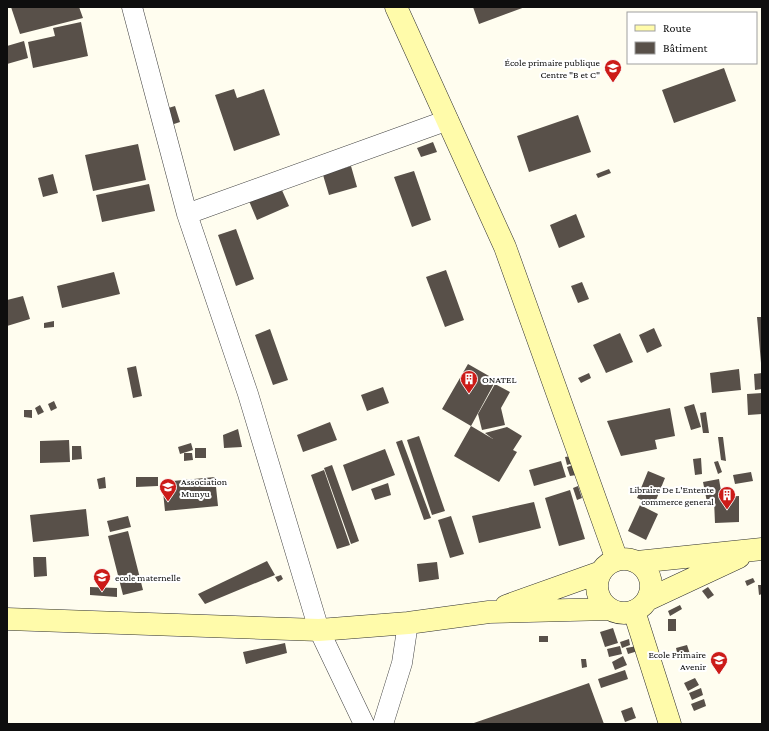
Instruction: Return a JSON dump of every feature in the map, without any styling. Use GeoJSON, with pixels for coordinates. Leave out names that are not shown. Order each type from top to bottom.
{"type":"FeatureCollection","features":[{"type":"Feature","properties":{"kind":"main road"},"geometry":{"type":"LineString","coordinates":[[396,7],[505,247],[618,565]]}},
{"type":"Feature","properties":{"kind":"main road"},"geometry":{"type":"LineString","coordinates":[[489,612],[618,565],[758,550]]}},
{"type":"Feature","properties":{"kind":"main road"},"geometry":{"type":"LineString","coordinates":[[7,619],[319,630],[408,623],[489,612],[610,609],[622,613],[758,550]]}},
{"type":"Feature","properties":{"kind":"main road"},"geometry":{"type":"LineString","coordinates":[[618,565],[646,569],[650,578],[652,588],[641,605],[670,724]]}},
{"type":"Feature","properties":{"kind":"main road"},"geometry":{"type":"LineString","coordinates":[[610,609],[599,597],[597,588],[618,565]]}},
{"type":"Feature","properties":{"kind":"street"},"geometry":{"type":"LineString","coordinates":[[132,7],[187,214],[248,394],[319,630],[364,724]]}},
{"type":"Feature","properties":{"kind":"street"},"geometry":{"type":"LineString","coordinates":[[187,214],[448,120]]}},
{"type":"Feature","properties":{"kind":"street"},"geometry":{"type":"LineString","coordinates":[[383,724],[402,663],[408,623]]}},
{"type":"Feature","properties":{"kind":"building"},"geometry":{"type":"Polygon","coordinates":[[[11,7],[79,7],[83,18],[20,34],[11,7]]]}},
{"type":"Feature","properties":{"kind":"building"},"geometry":{"type":"Polygon","coordinates":[[[473,7],[525,7],[479,24],[473,7]]]}},
{"type":"Feature","properties":{"kind":"building"},"geometry":{"type":"Polygon","coordinates":[[[81,22],[88,56],[33,68],[28,42],[55,36],[53,28],[81,22]]]}},
{"type":"Feature","properties":{"kind":"building"},"geometry":{"type":"Polygon","coordinates":[[[24,41],[28,58],[7,64],[7,46],[24,41]]]}},
{"type":"Feature","properties":{"kind":"building"},"geometry":{"type":"Polygon","coordinates":[[[724,68],[736,101],[674,123],[662,90],[724,68]]]}},
{"type":"Feature","properties":{"kind":"building"},"geometry":{"type":"Polygon","coordinates":[[[234,89],[237,98],[264,89],[280,135],[234,151],[215,95],[234,89]]]}},
{"type":"Feature","properties":{"kind":"building"},"geometry":{"type":"Polygon","coordinates":[[[175,106],[180,122],[171,125],[165,109],[175,106]]]}},
{"type":"Feature","properties":{"kind":"building"},"geometry":{"type":"Polygon","coordinates":[[[578,115],[591,152],[529,172],[517,136],[578,115]]]}},
{"type":"Feature","properties":{"kind":"building"},"geometry":{"type":"Polygon","coordinates":[[[433,142],[437,152],[421,157],[417,148],[433,142]]]}},
{"type":"Feature","properties":{"kind":"building"},"geometry":{"type":"Polygon","coordinates":[[[138,144],[146,180],[93,191],[85,155],[138,144]]]}},
{"type":"Feature","properties":{"kind":"building"},"geometry":{"type":"Polygon","coordinates":[[[351,166],[357,187],[329,195],[323,175],[351,166]]]}},
{"type":"Feature","properties":{"kind":"building"},"geometry":{"type":"Polygon","coordinates":[[[609,169],[611,173],[598,178],[596,174],[609,169]]]}},
{"type":"Feature","properties":{"kind":"building"},"geometry":{"type":"Polygon","coordinates":[[[414,171],[431,220],[412,227],[394,177],[414,171]]]}},
{"type":"Feature","properties":{"kind":"building"},"geometry":{"type":"Polygon","coordinates":[[[53,174],[58,193],[43,197],[38,178],[53,174]]]}},
{"type":"Feature","properties":{"kind":"building"},"geometry":{"type":"Polygon","coordinates":[[[149,184],[155,211],[102,222],[96,195],[149,184]]]}},
{"type":"Feature","properties":{"kind":"building"},"geometry":{"type":"Polygon","coordinates":[[[281,188],[289,206],[257,220],[249,201],[281,188]]]}},
{"type":"Feature","properties":{"kind":"building"},"geometry":{"type":"Polygon","coordinates":[[[576,214],[585,237],[559,248],[550,225],[576,214]]]}},
{"type":"Feature","properties":{"kind":"building"},"geometry":{"type":"Polygon","coordinates":[[[236,229],[254,279],[236,286],[218,235],[236,229]]]}},
{"type":"Feature","properties":{"kind":"building"},"geometry":{"type":"Polygon","coordinates":[[[446,270],[464,320],[445,327],[426,277],[446,270]]]}},
{"type":"Feature","properties":{"kind":"building"},"geometry":{"type":"Polygon","coordinates":[[[114,272],[120,294],[62,308],[57,286],[114,272]]]}},
{"type":"Feature","properties":{"kind":"building"},"geometry":{"type":"Polygon","coordinates":[[[582,282],[589,299],[578,303],[571,286],[582,282]]]}},
{"type":"Feature","properties":{"kind":"building"},"geometry":{"type":"Polygon","coordinates":[[[23,296],[30,319],[7,326],[7,300],[23,296]]]}},
{"type":"Feature","properties":{"kind":"building"},"geometry":{"type":"Polygon","coordinates":[[[757,317],[762,317],[762,363],[761,363],[757,317]]]}},
{"type":"Feature","properties":{"kind":"building"},"geometry":{"type":"Polygon","coordinates":[[[54,321],[54,327],[44,328],[44,323],[54,321]]]}},
{"type":"Feature","properties":{"kind":"building"},"geometry":{"type":"Polygon","coordinates":[[[654,328],[662,346],[647,353],[639,335],[654,328]]]}},
{"type":"Feature","properties":{"kind":"building"},"geometry":{"type":"Polygon","coordinates":[[[270,329],[288,380],[273,385],[255,335],[270,329]]]}},
{"type":"Feature","properties":{"kind":"building"},"geometry":{"type":"Polygon","coordinates":[[[620,333],[633,362],[606,373],[593,345],[620,333]]]}},
{"type":"Feature","properties":{"kind":"building","name":"ONATEL"},"geometry":{"type":"Polygon","coordinates":[[[468,364],[496,380],[471,426],[442,409],[468,364]]]}},
{"type":"Feature","properties":{"kind":"building"},"geometry":{"type":"Polygon","coordinates":[[[136,366],[142,396],[133,398],[127,368],[136,366]]]}},
{"type":"Feature","properties":{"kind":"building"},"geometry":{"type":"Polygon","coordinates":[[[739,369],[741,390],[712,393],[710,373],[739,369]]]}},
{"type":"Feature","properties":{"kind":"building"},"geometry":{"type":"Polygon","coordinates":[[[589,373],[591,378],[581,383],[578,378],[589,373]]]}},
{"type":"Feature","properties":{"kind":"building"},"geometry":{"type":"Polygon","coordinates":[[[762,373],[762,389],[755,390],[754,374],[762,373]]]}},
{"type":"Feature","properties":{"kind":"building"},"geometry":{"type":"Polygon","coordinates":[[[495,384],[510,392],[501,408],[505,425],[482,430],[478,414],[495,384]]]}},
{"type":"Feature","properties":{"kind":"building"},"geometry":{"type":"Polygon","coordinates":[[[383,387],[389,403],[367,411],[361,395],[383,387]]]}},
{"type":"Feature","properties":{"kind":"building"},"geometry":{"type":"Polygon","coordinates":[[[762,393],[762,414],[748,415],[747,394],[762,393]]]}},
{"type":"Feature","properties":{"kind":"building"},"geometry":{"type":"Polygon","coordinates":[[[54,401],[57,408],[51,411],[48,404],[54,401]]]}},
{"type":"Feature","properties":{"kind":"building"},"geometry":{"type":"Polygon","coordinates":[[[694,404],[701,427],[691,430],[684,407],[694,404]]]}},
{"type":"Feature","properties":{"kind":"building"},"geometry":{"type":"Polygon","coordinates":[[[40,405],[44,412],[38,415],[35,408],[40,405]]]}},
{"type":"Feature","properties":{"kind":"building"},"geometry":{"type":"Polygon","coordinates":[[[670,408],[675,436],[655,440],[657,449],[621,456],[607,421],[670,408]]]}},
{"type":"Feature","properties":{"kind":"building"},"geometry":{"type":"Polygon","coordinates":[[[24,410],[32,410],[32,418],[24,417],[24,410]]]}},
{"type":"Feature","properties":{"kind":"building"},"geometry":{"type":"Polygon","coordinates":[[[706,412],[709,433],[703,433],[700,413],[706,412]]]}},
{"type":"Feature","properties":{"kind":"building"},"geometry":{"type":"Polygon","coordinates":[[[330,422],[337,440],[303,452],[297,435],[330,422]]]}},
{"type":"Feature","properties":{"kind":"building"},"geometry":{"type":"Polygon","coordinates":[[[471,426],[493,439],[485,433],[507,427],[522,436],[513,450],[517,452],[499,482],[454,456],[471,426]]]}},
{"type":"Feature","properties":{"kind":"building"},"geometry":{"type":"Polygon","coordinates":[[[238,429],[242,447],[224,448],[223,435],[238,429]]]}},
{"type":"Feature","properties":{"kind":"building"},"geometry":{"type":"Polygon","coordinates":[[[419,436],[445,511],[432,515],[407,440],[419,436]]]}},
{"type":"Feature","properties":{"kind":"building"},"geometry":{"type":"Polygon","coordinates":[[[718,437],[723,437],[726,461],[721,460],[718,437]]]}},
{"type":"Feature","properties":{"kind":"building"},"geometry":{"type":"Polygon","coordinates":[[[69,440],[70,462],[40,463],[40,441],[69,440]]]}},
{"type":"Feature","properties":{"kind":"building"},"geometry":{"type":"Polygon","coordinates":[[[402,440],[431,518],[424,520],[396,442],[402,440]]]}},
{"type":"Feature","properties":{"kind":"building"},"geometry":{"type":"Polygon","coordinates":[[[191,443],[193,450],[180,454],[178,447],[191,443]]]}},
{"type":"Feature","properties":{"kind":"building"},"geometry":{"type":"Polygon","coordinates":[[[72,446],[81,446],[82,459],[72,460],[72,446]]]}},
{"type":"Feature","properties":{"kind":"building"},"geometry":{"type":"Polygon","coordinates":[[[195,448],[206,448],[206,458],[195,458],[195,448]]]}},
{"type":"Feature","properties":{"kind":"building"},"geometry":{"type":"Polygon","coordinates":[[[385,449],[395,475],[352,491],[343,465],[385,449]]]}},
{"type":"Feature","properties":{"kind":"building"},"geometry":{"type":"Polygon","coordinates":[[[184,453],[192,453],[193,460],[184,461],[184,453]]]}},
{"type":"Feature","properties":{"kind":"building"},"geometry":{"type":"Polygon","coordinates":[[[571,456],[573,463],[567,465],[565,457],[571,456]]]}},
{"type":"Feature","properties":{"kind":"building"},"geometry":{"type":"Polygon","coordinates":[[[701,458],[702,474],[695,475],[693,459],[701,458]]]}},
{"type":"Feature","properties":{"kind":"building"},"geometry":{"type":"Polygon","coordinates":[[[561,461],[566,477],[534,486],[529,470],[561,461]]]}},
{"type":"Feature","properties":{"kind":"building"},"geometry":{"type":"Polygon","coordinates":[[[718,461],[722,472],[718,474],[714,462],[718,461]]]}},
{"type":"Feature","properties":{"kind":"building"},"geometry":{"type":"Polygon","coordinates":[[[332,465],[359,541],[351,544],[324,468],[332,465]]]}},
{"type":"Feature","properties":{"kind":"building"},"geometry":{"type":"Polygon","coordinates":[[[573,465],[576,475],[570,476],[567,467],[573,465]]]}},
{"type":"Feature","properties":{"kind":"building"},"geometry":{"type":"Polygon","coordinates":[[[324,470],[350,545],[337,549],[311,475],[324,470]]]}},
{"type":"Feature","properties":{"kind":"building"},"geometry":{"type":"Polygon","coordinates":[[[648,471],[665,478],[654,505],[637,498],[648,471]]]}},
{"type":"Feature","properties":{"kind":"building"},"geometry":{"type":"Polygon","coordinates":[[[751,472],[753,481],[735,484],[733,475],[751,472]]]}},
{"type":"Feature","properties":{"kind":"building"},"geometry":{"type":"Polygon","coordinates":[[[105,477],[106,488],[99,489],[97,479],[105,477]]]}},
{"type":"Feature","properties":{"kind":"building"},"geometry":{"type":"Polygon","coordinates":[[[136,477],[158,477],[158,486],[136,487],[136,477]]]}},
{"type":"Feature","properties":{"kind":"building"},"geometry":{"type":"Polygon","coordinates":[[[215,477],[218,506],[165,511],[162,482],[215,477]]]}},
{"type":"Feature","properties":{"kind":"building","name":"Libraire De L'Entente commerce general"},"geometry":{"type":"Polygon","coordinates":[[[719,479],[722,497],[739,496],[739,522],[715,523],[714,500],[707,502],[703,482],[719,479]]]}},
{"type":"Feature","properties":{"kind":"building"},"geometry":{"type":"Polygon","coordinates":[[[388,483],[391,495],[375,500],[371,489],[388,483]]]}},
{"type":"Feature","properties":{"kind":"building"},"geometry":{"type":"Polygon","coordinates":[[[578,486],[582,498],[577,500],[573,488],[578,486]]]}},
{"type":"Feature","properties":{"kind":"building"},"geometry":{"type":"Polygon","coordinates":[[[570,490],[585,539],[559,546],[545,498],[570,490]]]}},
{"type":"Feature","properties":{"kind":"building"},"geometry":{"type":"Polygon","coordinates":[[[534,502],[541,528],[479,543],[472,516],[534,502]]]}},
{"type":"Feature","properties":{"kind":"building"},"geometry":{"type":"Polygon","coordinates":[[[640,505],[658,514],[646,540],[628,531],[640,505]]]}},
{"type":"Feature","properties":{"kind":"building"},"geometry":{"type":"Polygon","coordinates":[[[86,509],[89,536],[33,542],[30,515],[86,509]]]}},
{"type":"Feature","properties":{"kind":"building"},"geometry":{"type":"Polygon","coordinates":[[[128,516],[131,527],[110,532],[107,521],[128,516]]]}},
{"type":"Feature","properties":{"kind":"building"},"geometry":{"type":"Polygon","coordinates":[[[451,516],[464,554],[450,558],[438,520],[451,516]]]}},
{"type":"Feature","properties":{"kind":"building"},"geometry":{"type":"Polygon","coordinates":[[[128,531],[143,590],[123,595],[108,536],[128,531]]]}},
{"type":"Feature","properties":{"kind":"building"},"geometry":{"type":"Polygon","coordinates":[[[33,557],[46,557],[47,576],[34,577],[33,557]]]}},
{"type":"Feature","properties":{"kind":"building"},"geometry":{"type":"Polygon","coordinates":[[[267,561],[275,575],[205,604],[198,594],[267,561]]]}},
{"type":"Feature","properties":{"kind":"building"},"geometry":{"type":"Polygon","coordinates":[[[437,562],[439,579],[419,582],[417,564],[437,562]]]}},
{"type":"Feature","properties":{"kind":"building"},"geometry":{"type":"Polygon","coordinates":[[[281,575],[283,579],[278,582],[275,577],[281,575]]]}},
{"type":"Feature","properties":{"kind":"building"},"geometry":{"type":"Polygon","coordinates":[[[753,578],[755,582],[747,586],[745,581],[753,578]]]}},
{"type":"Feature","properties":{"kind":"building"},"geometry":{"type":"Polygon","coordinates":[[[758,585],[762,585],[762,594],[759,595],[758,585]]]}},
{"type":"Feature","properties":{"kind":"building"},"geometry":{"type":"Polygon","coordinates":[[[90,587],[117,588],[117,597],[90,595],[90,587]]]}},
{"type":"Feature","properties":{"kind":"building"},"geometry":{"type":"Polygon","coordinates":[[[708,587],[714,595],[708,599],[702,591],[708,587]]]}},
{"type":"Feature","properties":{"kind":"building"},"geometry":{"type":"Polygon","coordinates":[[[680,605],[682,609],[670,616],[668,611],[680,605]]]}},
{"type":"Feature","properties":{"kind":"building"},"geometry":{"type":"Polygon","coordinates":[[[668,619],[676,619],[676,631],[668,631],[668,619]]]}},
{"type":"Feature","properties":{"kind":"building"},"geometry":{"type":"Polygon","coordinates":[[[613,628],[618,643],[605,647],[600,632],[613,628]]]}},
{"type":"Feature","properties":{"kind":"building"},"geometry":{"type":"Polygon","coordinates":[[[539,636],[548,636],[548,642],[539,642],[539,636]]]}},
{"type":"Feature","properties":{"kind":"building"},"geometry":{"type":"Polygon","coordinates":[[[629,639],[630,645],[622,648],[620,642],[629,639]]]}},
{"type":"Feature","properties":{"kind":"building"},"geometry":{"type":"Polygon","coordinates":[[[285,643],[287,653],[246,664],[243,652],[285,643]]]}},
{"type":"Feature","properties":{"kind":"building"},"geometry":{"type":"Polygon","coordinates":[[[687,645],[690,654],[678,657],[676,648],[687,645]]]}},
{"type":"Feature","properties":{"kind":"building"},"geometry":{"type":"Polygon","coordinates":[[[620,646],[622,654],[609,657],[607,649],[620,646]]]}},
{"type":"Feature","properties":{"kind":"building"},"geometry":{"type":"Polygon","coordinates":[[[637,646],[638,651],[628,654],[626,648],[637,646]]]}},
{"type":"Feature","properties":{"kind":"building"},"geometry":{"type":"Polygon","coordinates":[[[623,656],[627,665],[615,670],[612,662],[623,656]]]}},
{"type":"Feature","properties":{"kind":"building"},"geometry":{"type":"Polygon","coordinates":[[[581,659],[586,659],[587,667],[582,668],[581,659]]]}},
{"type":"Feature","properties":{"kind":"building"},"geometry":{"type":"Polygon","coordinates":[[[625,670],[628,679],[601,688],[598,679],[625,670]]]}},
{"type":"Feature","properties":{"kind":"building"},"geometry":{"type":"Polygon","coordinates":[[[695,678],[699,685],[688,691],[684,683],[695,678]]]}},
{"type":"Feature","properties":{"kind":"building"},"geometry":{"type":"Polygon","coordinates":[[[589,683],[604,724],[471,724],[589,683]]]}},
{"type":"Feature","properties":{"kind":"building"},"geometry":{"type":"Polygon","coordinates":[[[701,688],[703,695],[692,700],[689,693],[701,688]]]}},
{"type":"Feature","properties":{"kind":"building"},"geometry":{"type":"Polygon","coordinates":[[[704,699],[706,706],[694,711],[691,704],[704,699]]]}},
{"type":"Feature","properties":{"kind":"building"},"geometry":{"type":"Polygon","coordinates":[[[632,707],[636,718],[625,722],[621,711],[632,707]]]}},
{"type":"Feature","properties":{"kind":"place","name":"École primaire publique Centre \"B et C\""},"geometry":{"type":"Point","coordinates":[613,83]}},
{"type":"Feature","properties":{"kind":"place","name":"ONATEL"},"geometry":{"type":"Point","coordinates":[469,394]}},
{"type":"Feature","properties":{"kind":"place","name":"Association Munyu"},"geometry":{"type":"Point","coordinates":[168,502]}},
{"type":"Feature","properties":{"kind":"place","name":"Libraire De L'Entente commerce general"},"geometry":{"type":"Point","coordinates":[727,510]}},
{"type":"Feature","properties":{"kind":"place","name":"ecole maternelle"},"geometry":{"type":"Point","coordinates":[102,592]}},
{"type":"Feature","properties":{"kind":"place","name":"Ecole Primaire Avenir"},"geometry":{"type":"Point","coordinates":[719,675]}}]}
